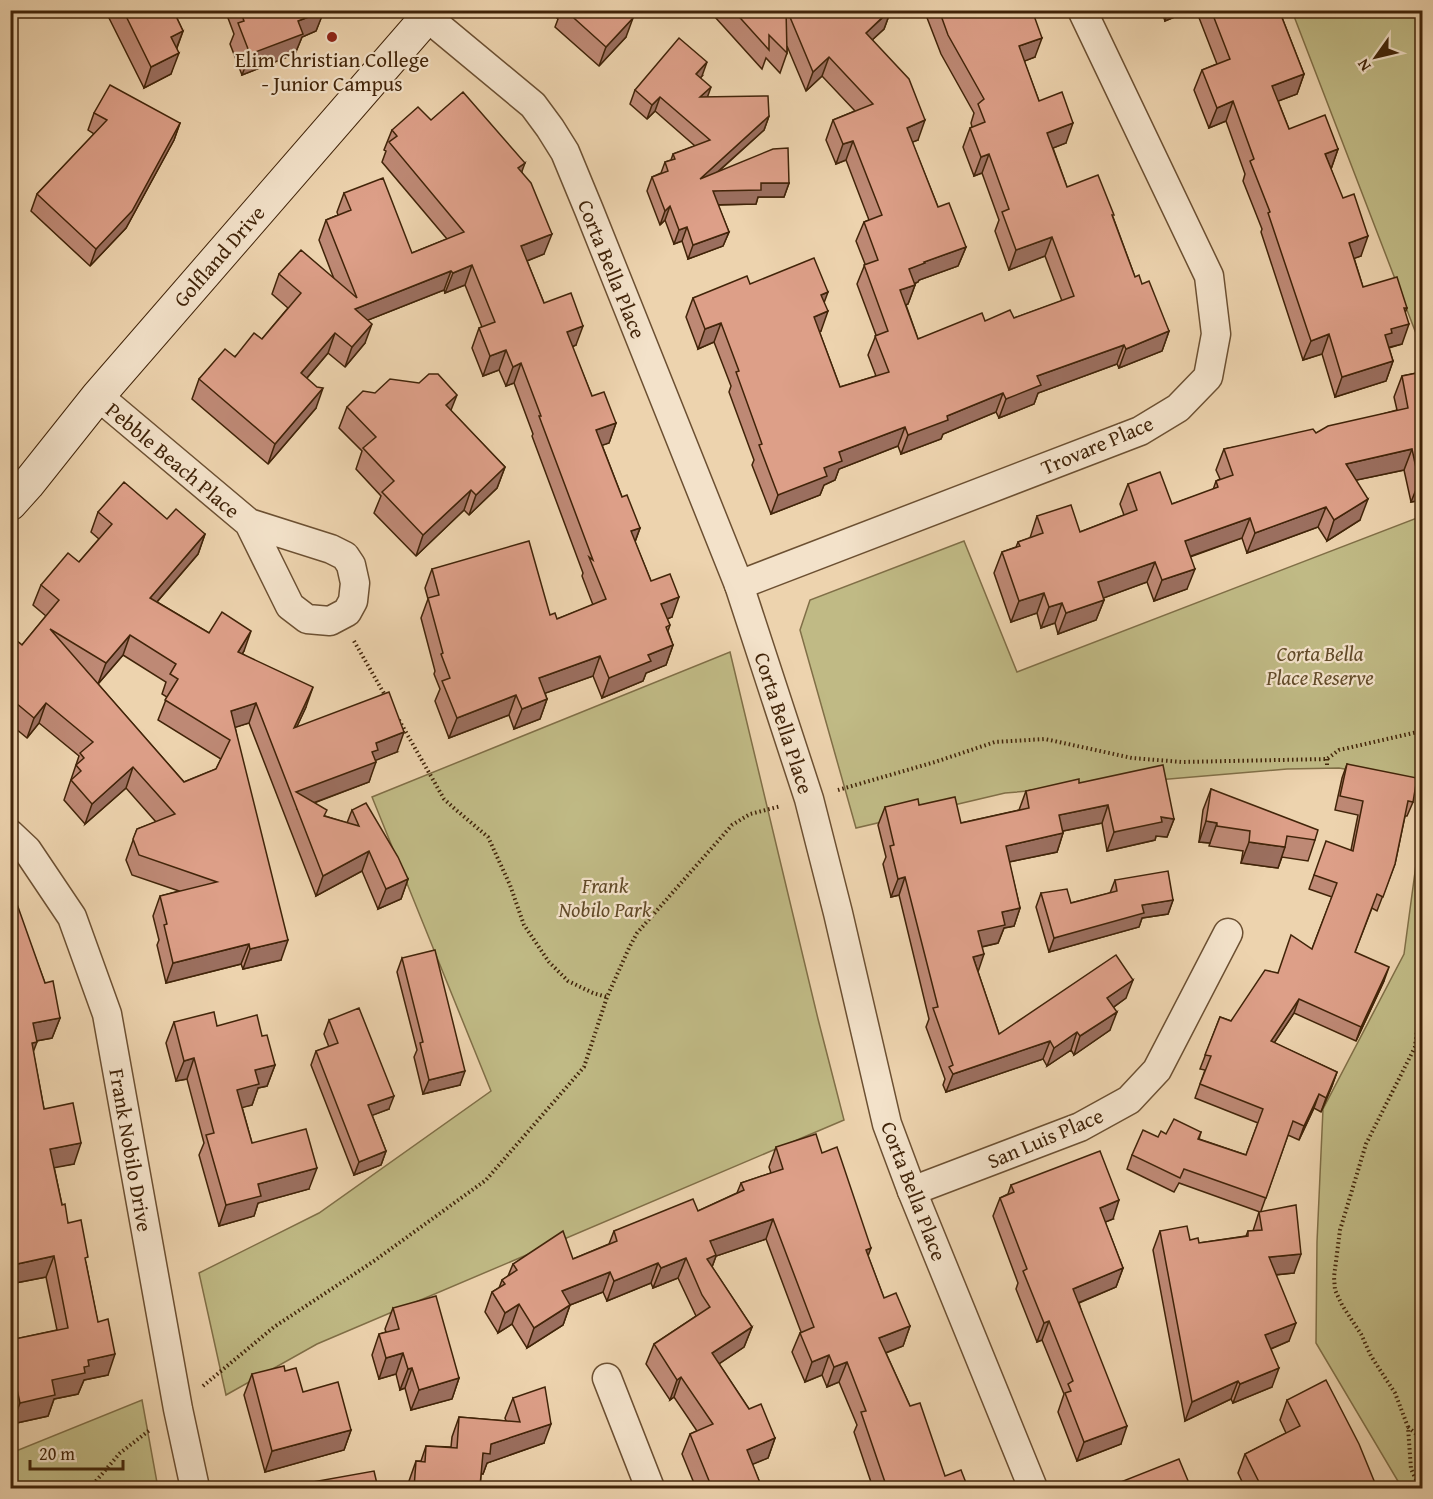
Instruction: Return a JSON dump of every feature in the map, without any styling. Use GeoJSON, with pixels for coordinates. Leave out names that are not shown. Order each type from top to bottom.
{"type":"FeatureCollection","features":[{"type":"Feature","properties":{"kind":"street","name":"Trovare Place"},"geometry":{"type":"LineString","coordinates":[[739,585],[1140,431],[1178,408],[1208,377],[1216,334],[1209,276],[1082,10]]}},
{"type":"Feature","properties":{"kind":"street","name":"Corta Bella Place"},"geometry":{"type":"LineString","coordinates":[[429,14],[533,105],[565,152],[739,585],[808,799],[838,914],[887,1124],[1033,1488]]}},
{"type":"Feature","properties":{"kind":"street","name":"Golfland Drive"},"geometry":{"type":"LineString","coordinates":[[16,486],[98,396],[429,14]]}},
{"type":"Feature","properties":{"kind":"street","name":"Pebble Beach Place"},"geometry":{"type":"LineString","coordinates":[[98,396],[249,524],[290,606],[307,619],[330,621],[347,612],[353,601],[355,583],[351,565],[345,556],[331,549],[249,524]]}},
{"type":"Feature","properties":{"kind":"street","name":"Frank Nobilo Drive"},"geometry":{"type":"LineString","coordinates":[[10,834],[27,850],[72,917],[107,1014],[178,1409],[195,1488]]}},
{"type":"Feature","properties":{"kind":"street","name":"San Luis Place"},"geometry":{"type":"LineString","coordinates":[[912,1191],[1080,1128],[1129,1100],[1157,1070],[1228,933]]}},
{"type":"Feature","properties":{"kind":"street"},"geometry":{"type":"LineString","coordinates":[[608,1378],[650,1488]]}},
{"type":"Feature","properties":{"kind":"path"},"geometry":{"type":"LineString","coordinates":[[340,616],[386,697]]}},
{"type":"Feature","properties":{"kind":"path"},"geometry":{"type":"LineString","coordinates":[[398,718],[444,799],[488,837],[510,885],[524,925],[549,962],[568,981],[607,997]]}},
{"type":"Feature","properties":{"kind":"path"},"geometry":{"type":"LineString","coordinates":[[90,1488],[120,1453],[178,1409],[274,1327],[374,1261],[486,1180],[584,1067],[607,997],[637,933],[732,825],[750,814],[936,762],[994,742],[1045,739],[1132,758],[1182,762],[1327,759],[1339,750],[1422,731]]}},
{"type":"Feature","properties":{"kind":"path"},"geometry":{"type":"LineString","coordinates":[[1327,759],[1327,768]]}},
{"type":"Feature","properties":{"kind":"path"},"geometry":{"type":"LineString","coordinates":[[1420,1488],[1411,1469],[1408,1427],[1395,1393],[1342,1305],[1335,1290],[1334,1277],[1340,1230],[1365,1144],[1415,1047],[1422,997]]}},
{"type":"Feature","properties":{"kind":"path"},"geometry":{"type":"LineString","coordinates":[[1408,1427],[1422,1438]]}},
{"type":"Feature","properties":{"kind":"green space"},"geometry":{"type":"Polygon","coordinates":[[[1292,11],[1422,11],[1422,349],[1292,11]]]}},
{"type":"Feature","properties":{"kind":"green space","name":"Corta Bella Place Reserve"},"geometry":{"type":"Polygon","coordinates":[[[1422,516],[1422,783],[1339,768],[1287,769],[1005,793],[856,828],[800,630],[810,600],[964,541],[1017,672],[1422,516]]]}},
{"type":"Feature","properties":{"kind":"green space","name":"Frank Nobilo Park"},"geometry":{"type":"Polygon","coordinates":[[[730,652],[844,1120],[317,1344],[226,1395],[199,1273],[319,1213],[491,1091],[372,797],[730,652]]]}},
{"type":"Feature","properties":{"kind":"green space"},"geometry":{"type":"Polygon","coordinates":[[[1422,820],[1422,1488],[1402,1488],[1316,1343],[1317,1242],[1323,1109],[1404,954],[1422,820]]]}},
{"type":"Feature","properties":{"kind":"green space"},"geometry":{"type":"Polygon","coordinates":[[[142,1400],[158,1488],[11,1488],[11,1453],[142,1400]]]}},
{"type":"Feature","properties":{"kind":"building"},"geometry":{"type":"Polygon","coordinates":[[[123,10],[173,10],[183,31],[171,37],[179,53],[151,67],[123,10]]]}},
{"type":"Feature","properties":{"kind":"building"},"geometry":{"type":"Polygon","coordinates":[[[240,10],[324,11],[298,21],[303,34],[250,54],[238,23],[244,21],[240,10]]]}},
{"type":"Feature","properties":{"kind":"building"},"geometry":{"type":"Polygon","coordinates":[[[565,10],[624,10],[633,18],[606,47],[565,10]]]}},
{"type":"Feature","properties":{"kind":"building"},"geometry":{"type":"Polygon","coordinates":[[[733,10],[786,10],[787,53],[769,35],[769,50],[733,10]]]}},
{"type":"Feature","properties":{"kind":"building"},"geometry":{"type":"Polygon","coordinates":[[[787,10],[890,10],[866,33],[909,79],[925,120],[907,128],[938,207],[949,203],[966,247],[909,269],[915,285],[900,290],[918,339],[982,313],[985,321],[1010,310],[1014,318],[1074,296],[1052,237],[1016,250],[1002,212],[1009,209],[989,154],[981,157],[970,128],[985,122],[978,104],[984,99],[948,35],[939,10],[1014,10],[1015,14],[1024,10],[1032,10],[1042,38],[1019,46],[1039,101],[1062,92],[1073,123],[1047,133],[1067,187],[1098,175],[1135,277],[1139,275],[1142,284],[1149,281],[1169,331],[1126,349],[1124,345],[1037,376],[1041,385],[1006,399],[1003,393],[947,416],[948,420],[908,435],[905,427],[839,452],[842,461],[824,468],[827,476],[778,495],[759,445],[762,444],[721,323],[705,329],[693,298],[747,276],[750,284],[814,258],[828,292],[821,295],[828,311],[814,317],[840,387],[889,372],[875,336],[888,331],[864,265],[878,260],[864,222],[882,215],[853,141],[843,144],[833,120],[873,104],[829,57],[813,72],[787,10]]]}},
{"type":"Feature","properties":{"kind":"building"},"geometry":{"type":"Polygon","coordinates":[[[1211,10],[1279,10],[1304,74],[1272,86],[1289,129],[1325,115],[1338,149],[1325,154],[1343,198],[1354,194],[1368,236],[1349,243],[1363,287],[1397,277],[1407,308],[1404,308],[1409,324],[1391,329],[1392,333],[1385,335],[1393,361],[1342,377],[1329,334],[1311,341],[1268,213],[1270,212],[1250,161],[1254,159],[1233,101],[1217,108],[1202,70],[1230,59],[1211,10]]]}},
{"type":"Feature","properties":{"kind":"building"},"geometry":{"type":"Polygon","coordinates":[[[679,38],[707,62],[696,74],[711,87],[700,97],[768,96],[769,116],[700,179],[773,149],[788,148],[789,183],[761,183],[761,190],[713,191],[729,232],[693,245],[687,227],[679,230],[670,206],[665,211],[652,177],[668,171],[665,162],[675,159],[673,154],[710,140],[660,97],[652,105],[635,90],[679,38]]]}},
{"type":"Feature","properties":{"kind":"building"},"geometry":{"type":"Polygon","coordinates":[[[10,76],[16,82],[10,88],[10,76]]]}},
{"type":"Feature","properties":{"kind":"building"},"geometry":{"type":"Polygon","coordinates":[[[110,85],[180,123],[132,211],[96,249],[37,194],[107,120],[94,113],[110,85]]]}},
{"type":"Feature","properties":{"kind":"building"},"geometry":{"type":"Polygon","coordinates":[[[463,92],[525,163],[518,168],[531,183],[552,234],[521,246],[544,303],[571,293],[583,326],[567,332],[592,396],[604,392],[616,423],[596,430],[622,497],[627,495],[640,528],[631,531],[651,581],[670,574],[679,597],[661,604],[670,625],[666,627],[673,645],[648,655],[651,661],[609,678],[600,656],[539,678],[547,699],[522,709],[516,695],[457,718],[442,681],[450,678],[441,654],[443,653],[428,598],[439,595],[432,569],[529,541],[550,615],[555,613],[557,619],[606,599],[521,363],[513,367],[506,350],[490,356],[479,328],[495,322],[472,265],[355,309],[372,324],[352,347],[335,333],[301,373],[317,387],[323,388],[275,444],[199,379],[225,349],[235,357],[254,333],[262,339],[301,293],[279,274],[301,250],[357,298],[326,220],[351,210],[344,193],[383,178],[412,253],[464,232],[389,142],[397,136],[392,130],[418,107],[431,120],[463,92]]]}},
{"type":"Feature","properties":{"kind":"building"},"geometry":{"type":"Polygon","coordinates":[[[1422,372],[1422,481],[1419,482],[1412,449],[1346,464],[1368,499],[1334,520],[1326,507],[1255,533],[1250,518],[1185,541],[1195,569],[1162,580],[1155,562],[1098,582],[1104,600],[1066,613],[1062,603],[1049,607],[1044,593],[1019,601],[1002,552],[1020,546],[1018,542],[1043,533],[1037,516],[1071,505],[1080,532],[1137,510],[1128,484],[1160,472],[1172,504],[1218,487],[1216,481],[1233,475],[1224,449],[1313,429],[1316,433],[1328,426],[1408,408],[1402,376],[1422,372]]]}},
{"type":"Feature","properties":{"kind":"building"},"geometry":{"type":"Polygon","coordinates":[[[429,374],[438,374],[457,395],[446,405],[505,467],[476,495],[471,490],[423,535],[382,492],[394,481],[363,448],[376,437],[347,407],[363,391],[375,393],[390,379],[419,383],[429,374]]]}},
{"type":"Feature","properties":{"kind":"building"},"geometry":{"type":"Polygon","coordinates":[[[124,482],[167,519],[176,509],[205,534],[150,598],[209,633],[222,612],[251,631],[238,652],[313,687],[294,728],[389,692],[404,732],[376,743],[378,750],[372,752],[376,762],[296,792],[327,810],[324,816],[359,826],[352,810],[366,803],[398,857],[408,879],[386,889],[369,851],[323,876],[256,703],[231,711],[288,940],[250,949],[249,944],[173,963],[160,896],[217,882],[139,855],[133,839],[137,829],[175,814],[133,767],[92,804],[71,780],[81,771],[76,765],[84,758],[80,753],[93,742],[46,703],[34,718],[10,698],[10,635],[22,645],[59,600],[41,585],[68,553],[79,562],[112,524],[98,512],[124,482]],[[50,629],[184,782],[216,769],[230,740],[165,700],[178,679],[170,674],[176,664],[130,635],[106,663],[50,629]]]}},
{"type":"Feature","properties":{"kind":"building"},"geometry":{"type":"Polygon","coordinates":[[[1347,764],[1417,778],[1413,802],[1408,801],[1395,864],[1383,897],[1377,894],[1355,952],[1389,967],[1361,1027],[1299,999],[1271,1041],[1337,1072],[1326,1098],[1319,1094],[1304,1126],[1293,1121],[1266,1198],[1184,1169],[1180,1178],[1132,1155],[1143,1130],[1158,1137],[1161,1131],[1166,1134],[1174,1119],[1201,1132],[1198,1139],[1246,1155],[1263,1109],[1200,1084],[1211,1056],[1205,1055],[1220,1017],[1231,1021],[1265,970],[1278,973],[1291,935],[1312,949],[1337,883],[1314,875],[1326,841],[1353,851],[1363,801],[1340,796],[1347,764]]]}},
{"type":"Feature","properties":{"kind":"building"},"geometry":{"type":"Polygon","coordinates":[[[1163,765],[1174,819],[1161,817],[1162,822],[1114,832],[1108,805],[1059,815],[1063,833],[1006,846],[1020,908],[1002,912],[1005,925],[978,931],[984,954],[973,957],[999,1034],[1116,955],[1133,980],[1107,998],[1117,1012],[1080,1036],[1077,1032],[1054,1048],[1050,1041],[953,1074],[949,1067],[953,1065],[933,1008],[938,1007],[905,877],[898,879],[890,846],[894,845],[885,807],[918,799],[919,805],[955,797],[961,823],[1029,808],[1026,791],[1079,779],[1079,783],[1163,765]]]}},
{"type":"Feature","properties":{"kind":"building"},"geometry":{"type":"Polygon","coordinates":[[[1211,789],[1318,830],[1315,840],[1287,836],[1285,847],[1249,842],[1250,831],[1217,826],[1217,823],[1206,821],[1211,789]]]}},
{"type":"Feature","properties":{"kind":"building"},"geometry":{"type":"Polygon","coordinates":[[[1168,871],[1173,900],[1142,905],[1144,913],[1054,938],[1041,893],[1067,889],[1071,903],[1117,891],[1115,880],[1168,871]]]}},
{"type":"Feature","properties":{"kind":"building"},"geometry":{"type":"Polygon","coordinates":[[[10,890],[12,890],[45,983],[53,981],[60,1018],[33,1023],[37,1042],[32,1043],[44,1109],[73,1103],[81,1143],[50,1149],[68,1223],[81,1220],[88,1257],[85,1258],[98,1322],[108,1319],[115,1354],[88,1360],[89,1366],[84,1367],[85,1373],[52,1380],[55,1395],[20,1403],[10,1358],[10,1340],[68,1328],[54,1256],[17,1264],[16,1259],[10,1260],[10,1214],[14,1214],[10,1196],[10,890]]]}},
{"type":"Feature","properties":{"kind":"building"},"geometry":{"type":"Polygon","coordinates":[[[435,950],[465,1071],[429,1080],[420,1043],[423,1042],[402,958],[435,950]]]}},
{"type":"Feature","properties":{"kind":"building"},"geometry":{"type":"Polygon","coordinates":[[[359,1008],[394,1096],[368,1105],[386,1151],[359,1162],[316,1051],[338,1043],[329,1020],[359,1008]]]}},
{"type":"Feature","properties":{"kind":"building"},"geometry":{"type":"Polygon","coordinates":[[[214,1012],[217,1026],[257,1015],[262,1036],[267,1035],[275,1065],[255,1070],[259,1084],[237,1090],[252,1143],[306,1129],[317,1168],[258,1184],[261,1196],[226,1205],[206,1135],[214,1133],[194,1058],[184,1061],[174,1022],[214,1012]]]}},
{"type":"Feature","properties":{"kind":"building"},"geometry":{"type":"Polygon","coordinates":[[[816,1134],[822,1153],[837,1147],[871,1248],[866,1250],[884,1298],[896,1293],[910,1326],[879,1338],[910,1406],[920,1403],[945,1476],[961,1470],[968,1488],[887,1488],[861,1412],[866,1411],[847,1362],[834,1367],[829,1355],[812,1362],[800,1333],[814,1327],[773,1219],[710,1241],[716,1255],[707,1259],[752,1327],[712,1353],[749,1409],[761,1404],[775,1438],[747,1450],[762,1488],[712,1488],[690,1434],[713,1424],[681,1377],[677,1380],[654,1344],[710,1307],[702,1295],[686,1258],[661,1268],[658,1263],[614,1281],[610,1272],[562,1291],[570,1305],[534,1328],[519,1304],[505,1313],[492,1292],[505,1284],[502,1280],[517,1270],[513,1264],[563,1231],[573,1259],[617,1241],[614,1231],[693,1199],[698,1211],[744,1190],[741,1183],[783,1169],[776,1147],[816,1134]]]}},
{"type":"Feature","properties":{"kind":"building"},"geometry":{"type":"Polygon","coordinates":[[[1100,1151],[1119,1200],[1100,1208],[1123,1268],[1073,1289],[1127,1426],[1084,1442],[1065,1393],[1071,1391],[1068,1384],[1073,1381],[1049,1321],[1044,1323],[1023,1271],[1027,1269],[1000,1198],[1014,1192],[1011,1185],[1100,1151]]]}},
{"type":"Feature","properties":{"kind":"building"},"geometry":{"type":"Polygon","coordinates":[[[1296,1205],[1301,1254],[1269,1257],[1296,1323],[1265,1335],[1279,1368],[1240,1384],[1238,1381],[1192,1402],[1160,1231],[1187,1226],[1190,1240],[1198,1238],[1199,1243],[1248,1236],[1248,1231],[1262,1230],[1259,1212],[1296,1205]]]}},
{"type":"Feature","properties":{"kind":"building"},"geometry":{"type":"Polygon","coordinates":[[[436,1296],[459,1378],[419,1390],[412,1368],[408,1369],[403,1353],[386,1358],[379,1334],[399,1329],[393,1308],[436,1296]]]}},
{"type":"Feature","properties":{"kind":"building"},"geometry":{"type":"Polygon","coordinates":[[[284,1366],[285,1371],[296,1368],[303,1392],[338,1382],[351,1430],[272,1451],[252,1374],[284,1366]]]}},
{"type":"Feature","properties":{"kind":"building"},"geometry":{"type":"Polygon","coordinates":[[[1326,1380],[1359,1444],[1377,1488],[1262,1488],[1245,1454],[1300,1426],[1287,1400],[1326,1380]]]}},
{"type":"Feature","properties":{"kind":"building"},"geometry":{"type":"Polygon","coordinates":[[[545,1387],[551,1424],[491,1444],[490,1454],[483,1453],[480,1486],[476,1488],[414,1488],[416,1461],[425,1462],[426,1446],[457,1448],[459,1417],[520,1422],[513,1398],[545,1387]]]}},
{"type":"Feature","properties":{"kind":"building"},"geometry":{"type":"Polygon","coordinates":[[[1179,1459],[1191,1488],[1115,1488],[1113,1485],[1179,1459]]]}},
{"type":"Feature","properties":{"kind":"building"},"geometry":{"type":"Polygon","coordinates":[[[374,1471],[378,1488],[279,1488],[374,1471]]]}},
{"type":"Feature","properties":{"kind":"place","name":"Elim Christian College - Junior Campus"},"geometry":{"type":"Point","coordinates":[332,37]}}]}
